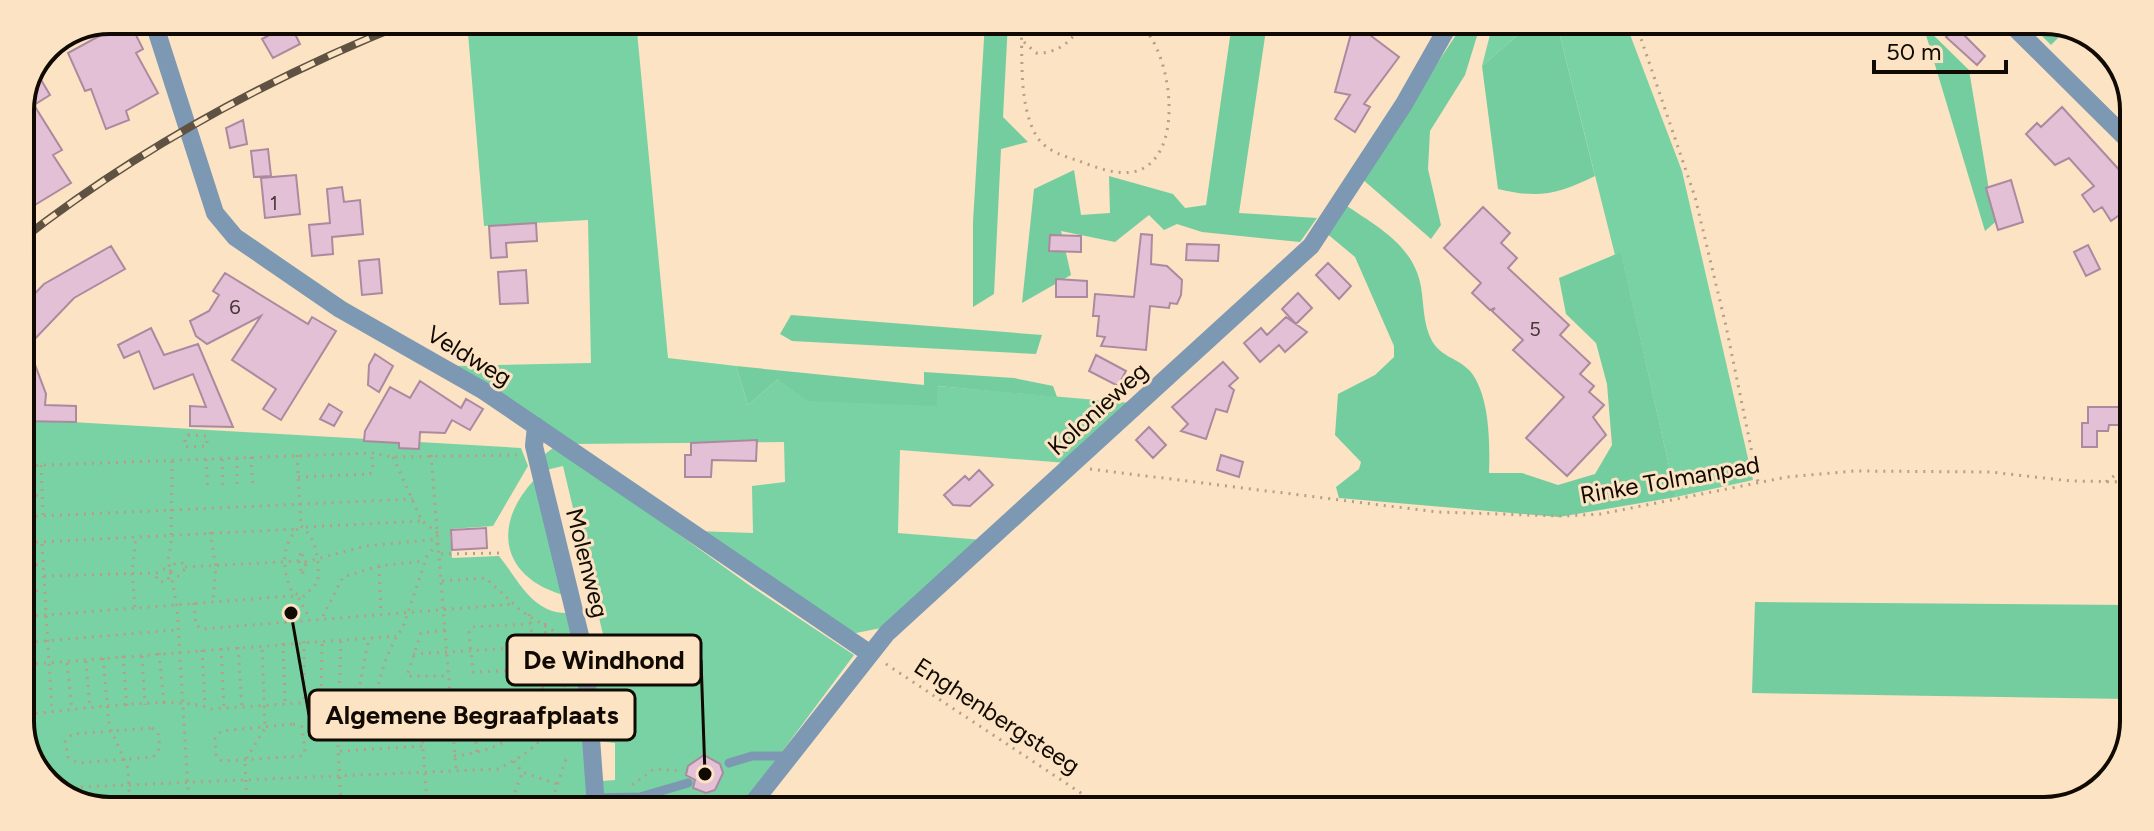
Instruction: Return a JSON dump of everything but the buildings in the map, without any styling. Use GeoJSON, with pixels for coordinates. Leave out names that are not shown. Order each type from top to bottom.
{"type":"FeatureCollection","features":[{"type":"Feature","properties":{"kind":"street","name":"Veldweg"},"geometry":{"type":"LineString","coordinates":[[157,34],[215,213],[235,237],[340,309],[484,391],[869,653]]}},
{"type":"Feature","properties":{"kind":"street","name":"Kolonieweg"},"geometry":{"type":"LineString","coordinates":[[757,797],[887,633],[1311,246],[1404,104],[1444,34]]}},
{"type":"Feature","properties":{"kind":"street"},"geometry":{"type":"LineString","coordinates":[[2021,34],[2120,132]]}},
{"type":"Feature","properties":{"kind":"street","name":"Molenweg"},"geometry":{"type":"LineString","coordinates":[[536,426],[537,457],[585,656],[596,797]]}},
{"type":"Feature","properties":{"kind":"lane"},"geometry":{"type":"LineString","coordinates":[[729,763],[752,756],[788,756]]}},
{"type":"Feature","properties":{"kind":"lane"},"geometry":{"type":"LineString","coordinates":[[626,797],[640,797],[688,783]]}},
{"type":"Feature","properties":{"kind":"path"},"geometry":{"type":"LineString","coordinates":[[1022,35],[1029,50],[1044,53],[1067,43],[1074,34]]}},
{"type":"Feature","properties":{"kind":"path"},"geometry":{"type":"LineString","coordinates":[[1022,35],[1025,99],[1038,138],[1045,147],[1095,167],[1132,172],[1148,163],[1161,142],[1171,94],[1154,38],[1150,34]]}},
{"type":"Feature","properties":{"kind":"path"},"geometry":{"type":"LineString","coordinates":[[1639,34],[1695,197],[1726,326],[1758,482]]}},
{"type":"Feature","properties":{"kind":"path"},"geometry":{"type":"LineString","coordinates":[[207,436],[207,446],[196,448],[185,447],[185,437],[207,436]]}},
{"type":"Feature","properties":{"kind":"path"},"geometry":{"type":"LineString","coordinates":[[196,448],[196,460]]}},
{"type":"Feature","properties":{"kind":"path"},"geometry":{"type":"LineString","coordinates":[[34,465],[372,453],[393,457],[498,453],[537,457]]}},
{"type":"Feature","properties":{"kind":"path"},"geometry":{"type":"LineString","coordinates":[[298,477],[370,474],[373,470],[372,453]]}},
{"type":"Feature","properties":{"kind":"path"},"geometry":{"type":"LineString","coordinates":[[34,616],[306,596],[318,582],[318,560],[313,540],[301,527],[297,455]]}},
{"type":"Feature","properties":{"kind":"path"},"geometry":{"type":"LineString","coordinates":[[431,455],[456,772]]}},
{"type":"Feature","properties":{"kind":"path"},"geometry":{"type":"LineString","coordinates":[[251,457],[253,489]]}},
{"type":"Feature","properties":{"kind":"path"},"geometry":{"type":"LineString","coordinates":[[393,457],[422,521],[439,538]]}},
{"type":"Feature","properties":{"kind":"path"},"geometry":{"type":"LineString","coordinates":[[237,458],[237,489]]}},
{"type":"Feature","properties":{"kind":"path"},"geometry":{"type":"LineString","coordinates":[[206,459],[208,491]]}},
{"type":"Feature","properties":{"kind":"path"},"geometry":{"type":"LineString","coordinates":[[222,459],[223,489]]}},
{"type":"Feature","properties":{"kind":"path"},"geometry":{"type":"LineString","coordinates":[[172,461],[170,572],[177,607],[189,797]]}},
{"type":"Feature","properties":{"kind":"path","name":"Rinke Tolmanpad"},"geometry":{"type":"LineString","coordinates":[[1075,462],[1086,469],[1165,480],[1481,515],[1592,516],[1758,482],[1821,473],[1888,470],[1990,472],[2120,482]]}},
{"type":"Feature","properties":{"kind":"path"},"geometry":{"type":"LineString","coordinates":[[41,465],[43,516]]}},
{"type":"Feature","properties":{"kind":"path"},"geometry":{"type":"LineString","coordinates":[[2106,482],[2120,471]]}},
{"type":"Feature","properties":{"kind":"path"},"geometry":{"type":"LineString","coordinates":[[34,496],[41,495]]}},
{"type":"Feature","properties":{"kind":"path"},"geometry":{"type":"LineString","coordinates":[[34,516],[171,507],[389,503],[413,499]]}},
{"type":"Feature","properties":{"kind":"path"},"geometry":{"type":"LineString","coordinates":[[34,543],[422,521]]}},
{"type":"Feature","properties":{"kind":"path"},"geometry":{"type":"LineString","coordinates":[[301,527],[291,537],[284,561],[290,587],[310,619]]}},
{"type":"Feature","properties":{"kind":"path"},"geometry":{"type":"LineString","coordinates":[[210,532],[216,567],[213,601]]}},
{"type":"Feature","properties":{"kind":"path"},"geometry":{"type":"LineString","coordinates":[[135,607],[132,572],[136,536]]}},
{"type":"Feature","properties":{"kind":"path"},"geometry":{"type":"LineString","coordinates":[[305,562],[366,546],[439,538]]}},
{"type":"Feature","properties":{"kind":"path"},"geometry":{"type":"LineString","coordinates":[[375,717],[375,698],[396,636],[409,612],[425,561],[439,538]]}},
{"type":"Feature","properties":{"kind":"path"},"geometry":{"type":"LineString","coordinates":[[42,543],[52,712]]}},
{"type":"Feature","properties":{"kind":"path"},"geometry":{"type":"LineString","coordinates":[[301,551],[305,562],[302,575],[299,561],[301,551]]}},
{"type":"Feature","properties":{"kind":"path"},"geometry":{"type":"LineString","coordinates":[[441,554],[505,553]]}},
{"type":"Feature","properties":{"kind":"path"},"geometry":{"type":"LineString","coordinates":[[156,573],[157,580],[163,582],[178,562],[185,567],[216,567],[299,561]]}},
{"type":"Feature","properties":{"kind":"path"},"geometry":{"type":"LineString","coordinates":[[322,618],[343,577],[379,566],[425,561]]}},
{"type":"Feature","properties":{"kind":"path"},"geometry":{"type":"LineString","coordinates":[[34,565],[43,564]]}},
{"type":"Feature","properties":{"kind":"path"},"geometry":{"type":"LineString","coordinates":[[379,566],[381,614]]}},
{"type":"Feature","properties":{"kind":"path"},"geometry":{"type":"LineString","coordinates":[[44,576],[156,573],[161,569],[180,576],[185,567]]}},
{"type":"Feature","properties":{"kind":"path"},"geometry":{"type":"LineString","coordinates":[[442,581],[486,578],[514,604],[559,632],[563,641]]}},
{"type":"Feature","properties":{"kind":"path"},"geometry":{"type":"LineString","coordinates":[[34,591],[44,590]]}},
{"type":"Feature","properties":{"kind":"path"},"geometry":{"type":"LineString","coordinates":[[194,603],[196,625],[202,629],[514,604]]}},
{"type":"Feature","properties":{"kind":"path"},"geometry":{"type":"LineString","coordinates":[[529,614],[533,646],[533,663],[529,670],[475,674],[470,651],[472,627],[530,624]]}},
{"type":"Feature","properties":{"kind":"path"},"geometry":{"type":"LineString","coordinates":[[454,756],[477,754],[502,744],[520,730],[535,712],[548,666],[545,623]]}},
{"type":"Feature","properties":{"kind":"path"},"geometry":{"type":"LineString","coordinates":[[34,642],[177,630]]}},
{"type":"Feature","properties":{"kind":"path"},"geometry":{"type":"LineString","coordinates":[[445,630],[421,633],[408,678],[449,676]]}},
{"type":"Feature","properties":{"kind":"path"},"geometry":{"type":"LineString","coordinates":[[34,664],[396,636]]}},
{"type":"Feature","properties":{"kind":"path"},"geometry":{"type":"LineString","coordinates":[[357,700],[369,637]]}},
{"type":"Feature","properties":{"kind":"path"},"geometry":{"type":"LineString","coordinates":[[339,701],[341,639]]}},
{"type":"Feature","properties":{"kind":"path"},"geometry":{"type":"LineString","coordinates":[[321,702],[322,640]]}},
{"type":"Feature","properties":{"kind":"path"},"geometry":{"type":"LineString","coordinates":[[304,641],[304,703]]}},
{"type":"Feature","properties":{"kind":"path"},"geometry":{"type":"LineString","coordinates":[[283,643],[285,704]]}},
{"type":"Feature","properties":{"kind":"path"},"geometry":{"type":"LineString","coordinates":[[247,797],[245,761],[265,728],[267,705],[262,645]]}},
{"type":"Feature","properties":{"kind":"path"},"geometry":{"type":"LineString","coordinates":[[413,654],[533,646]]}},
{"type":"Feature","properties":{"kind":"path"},"geometry":{"type":"LineString","coordinates":[[238,647],[242,707]]}},
{"type":"Feature","properties":{"kind":"path"},"geometry":{"type":"LineString","coordinates":[[221,648],[224,708]]}},
{"type":"Feature","properties":{"kind":"path"},"geometry":{"type":"LineString","coordinates":[[202,650],[205,706]]}},
{"type":"Feature","properties":{"kind":"path"},"geometry":{"type":"LineString","coordinates":[[159,653],[164,703]]}},
{"type":"Feature","properties":{"kind":"path","name":"Enghenbergsteeg"},"geometry":{"type":"LineString","coordinates":[[869,653],[1087,797]]}},
{"type":"Feature","properties":{"kind":"path"},"geometry":{"type":"LineString","coordinates":[[142,655],[145,705]]}},
{"type":"Feature","properties":{"kind":"path"},"geometry":{"type":"LineString","coordinates":[[123,656],[127,707]]}},
{"type":"Feature","properties":{"kind":"path"},"geometry":{"type":"LineString","coordinates":[[103,658],[111,730],[125,759],[129,797]]}},
{"type":"Feature","properties":{"kind":"path"},"geometry":{"type":"LineString","coordinates":[[86,660],[90,709]]}},
{"type":"Feature","properties":{"kind":"path"},"geometry":{"type":"LineString","coordinates":[[67,661],[72,711]]}},
{"type":"Feature","properties":{"kind":"path"},"geometry":{"type":"LineString","coordinates":[[74,788],[498,769],[514,761],[553,727],[561,712],[569,664]]}},
{"type":"Feature","properties":{"kind":"path"},"geometry":{"type":"LineString","coordinates":[[450,694],[542,691]]}},
{"type":"Feature","properties":{"kind":"path"},"geometry":{"type":"LineString","coordinates":[[517,692],[520,730]]}},
{"type":"Feature","properties":{"kind":"path"},"geometry":{"type":"LineString","coordinates":[[492,693],[502,744]]}},
{"type":"Feature","properties":{"kind":"path"},"geometry":{"type":"LineString","coordinates":[[471,694],[477,754]]}},
{"type":"Feature","properties":{"kind":"path"},"geometry":{"type":"LineString","coordinates":[[34,714],[164,703],[224,708],[375,698]]}},
{"type":"Feature","properties":{"kind":"path"},"geometry":{"type":"LineString","coordinates":[[341,797],[339,723],[375,717],[417,717],[422,725],[427,797]]}},
{"type":"Feature","properties":{"kind":"path"},"geometry":{"type":"LineString","coordinates":[[302,727],[305,752],[302,756],[245,761],[219,759],[216,735],[221,731],[265,728],[302,727]]}},
{"type":"Feature","properties":{"kind":"path"},"geometry":{"type":"LineString","coordinates":[[152,728],[158,733],[160,748],[156,755],[125,759],[78,763],[68,757],[65,742],[69,735],[111,730],[152,728]]}},
{"type":"Feature","properties":{"kind":"path"},"geometry":{"type":"LineString","coordinates":[[340,751],[424,746]]}},
{"type":"Feature","properties":{"kind":"path"},"geometry":{"type":"LineString","coordinates":[[553,797],[566,759]]}},
{"type":"Feature","properties":{"kind":"path"},"geometry":{"type":"LineString","coordinates":[[514,761],[522,772],[557,784]]}},
{"type":"Feature","properties":{"kind":"path"},"geometry":{"type":"LineString","coordinates":[[626,797],[633,782],[654,769],[682,771]]}},
{"type":"Feature","properties":{"kind":"path"},"geometry":{"type":"LineString","coordinates":[[513,797],[522,772]]}},
{"type":"Feature","properties":{"kind":"green space"},"geometry":{"type":"Polygon","coordinates":[[[468,34],[637,34],[668,358],[736,366],[748,405],[778,379],[937,406],[937,386],[1131,403],[1067,463],[900,450],[898,533],[983,540],[886,627],[856,633],[836,625],[695,531],[753,533],[752,486],[785,482],[784,442],[570,444],[452,366],[591,363],[588,220],[484,226],[468,34]]]}},
{"type":"Feature","properties":{"kind":"green space"},"geometry":{"type":"Polygon","coordinates":[[[984,34],[1007,34],[1003,117],[1028,142],[1001,149],[994,294],[973,307],[973,222],[984,34]]]}},
{"type":"Feature","properties":{"kind":"green space"},"geometry":{"type":"Polygon","coordinates":[[[1230,34],[1265,34],[1239,213],[1317,218],[1300,242],[1202,232],[1177,224],[1164,230],[1149,215],[1115,242],[1061,231],[1071,275],[1022,303],[1034,189],[1074,170],[1081,215],[1110,213],[1109,176],[1173,194],[1185,208],[1206,205],[1230,34]]]}},
{"type":"Feature","properties":{"kind":"green space"},"geometry":{"type":"Polygon","coordinates":[[[1457,34],[1478,34],[1465,75],[1430,131],[1428,169],[1441,225],[1431,239],[1361,178],[1457,34]]]}},
{"type":"Feature","properties":{"kind":"green space"},"geometry":{"type":"Polygon","coordinates":[[[1490,34],[1519,34],[1482,66],[1490,34]]]}},
{"type":"Feature","properties":{"kind":"green space"},"geometry":{"type":"Polygon","coordinates":[[[1519,34],[1560,34],[1595,176],[1548,193],[1525,194],[1498,189],[1482,66],[1519,34]]]}},
{"type":"Feature","properties":{"kind":"green space"},"geometry":{"type":"Polygon","coordinates":[[[1560,34],[1630,34],[1682,171],[1753,480],[1676,497],[1621,253],[1615,255],[1560,34]]]}},
{"type":"Feature","properties":{"kind":"green space"},"geometry":{"type":"Polygon","coordinates":[[[1926,34],[1932,34],[1969,70],[1989,190],[2000,218],[1985,231],[1926,34]]]}},
{"type":"Feature","properties":{"kind":"green space"},"geometry":{"type":"Polygon","coordinates":[[[2040,34],[2060,36],[2051,45],[2040,34]]]}},
{"type":"Feature","properties":{"kind":"green space"},"geometry":{"type":"Polygon","coordinates":[[[1344,204],[1392,238],[1411,259],[1421,287],[1425,321],[1432,341],[1440,351],[1470,371],[1477,381],[1487,420],[1489,473],[1522,473],[1558,485],[1595,474],[1612,445],[1607,384],[1596,343],[1566,314],[1559,278],[1621,252],[1676,497],[1559,517],[1339,498],[1336,487],[1359,469],[1361,462],[1335,435],[1338,394],[1375,375],[1394,357],[1394,346],[1355,257],[1325,232],[1344,204]]]}},
{"type":"Feature","properties":{"kind":"green space"},"geometry":{"type":"Polygon","coordinates":[[[791,315],[1042,335],[1036,354],[792,341],[780,334],[791,315]]]}},
{"type":"Feature","properties":{"kind":"green space"},"geometry":{"type":"Polygon","coordinates":[[[736,366],[924,385],[924,372],[1014,378],[1053,386],[1057,397],[937,386],[937,406],[807,401],[778,379],[748,405],[736,366]]]}},
{"type":"Feature","properties":{"kind":"green space"},"geometry":{"type":"Polygon","coordinates":[[[34,420],[521,448],[528,466],[493,526],[450,529],[452,558],[499,556],[535,601],[555,612],[568,613],[575,635],[589,797],[110,797],[86,793],[56,775],[44,759],[35,736],[34,420]]]}},
{"type":"Feature","properties":{"kind":"green space"},"geometry":{"type":"Polygon","coordinates":[[[553,448],[562,450],[749,585],[854,655],[748,797],[603,797],[602,781],[615,780],[615,743],[598,741],[592,671],[611,668],[563,466],[546,470],[545,454],[553,448]]]}},
{"type":"Feature","properties":{"kind":"green space"},"geometry":{"type":"Polygon","coordinates":[[[534,480],[563,595],[542,587],[526,576],[510,548],[508,531],[512,514],[534,480]]]}},
{"type":"Feature","properties":{"kind":"green space"},"geometry":{"type":"Polygon","coordinates":[[[1755,602],[2120,605],[2120,699],[1752,693],[1755,602]]]}},
{"type":"Feature","properties":{"kind":"railway"},"geometry":{"type":"LineString","coordinates":[[34,230],[111,176],[208,117],[379,34]]}},
{"type":"Feature","properties":{"kind":"place","name":"Algemene Begraafplaats"},"geometry":{"type":"Point","coordinates":[291,613]}},
{"type":"Feature","properties":{"kind":"place","name":"De Windhond"},"geometry":{"type":"Point","coordinates":[705,774]}}]}
